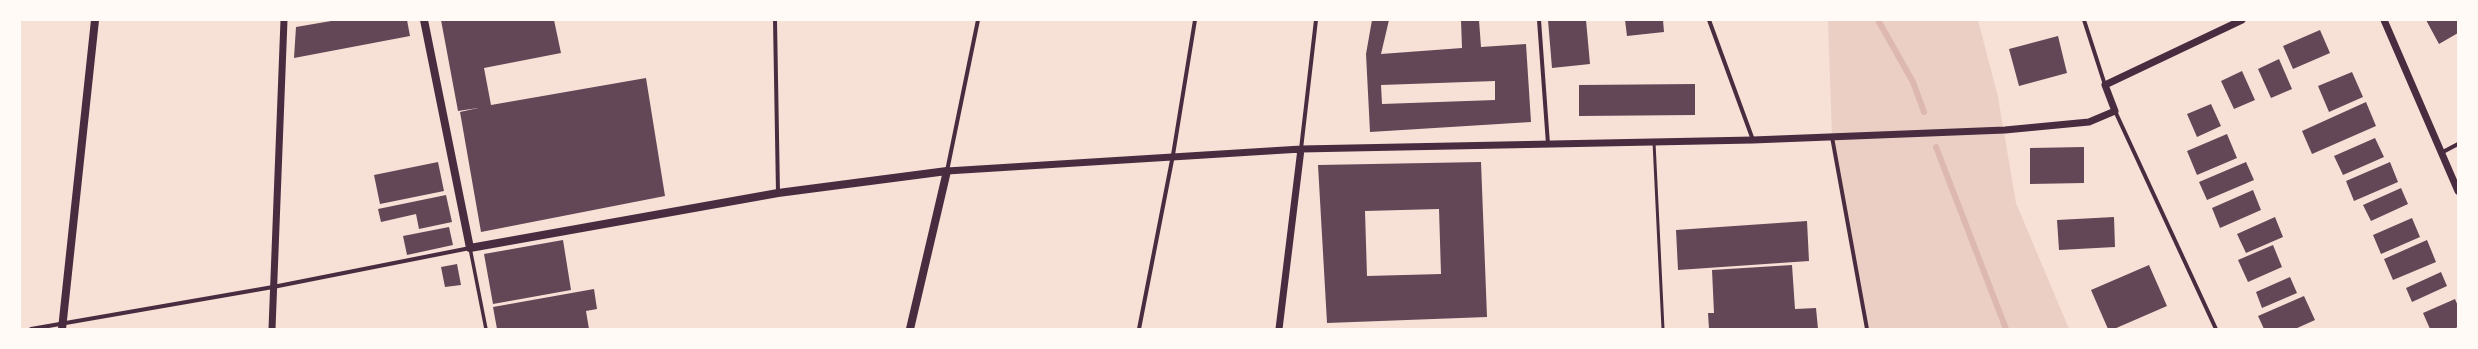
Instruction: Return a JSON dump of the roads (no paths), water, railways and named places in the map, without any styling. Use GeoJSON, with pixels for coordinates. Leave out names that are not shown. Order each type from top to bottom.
{"type":"FeatureCollection","features":[{"type":"Feature","properties":{"kind":"main road"},"geometry":{"type":"LineString","coordinates":[[62,326],[95,20]]}},
{"type":"Feature","properties":{"kind":"main road"},"geometry":{"type":"LineString","coordinates":[[424,20],[470,248],[778,193],[947,171],[910,329]]}},
{"type":"Feature","properties":{"kind":"street"},"geometry":{"type":"LineString","coordinates":[[272,329],[284,20]]}},
{"type":"Feature","properties":{"kind":"street"},"geometry":{"type":"LineString","coordinates":[[775,20],[778,193]]}},
{"type":"Feature","properties":{"kind":"street"},"geometry":{"type":"LineString","coordinates":[[978,20],[947,171],[1301,149],[1753,140],[2020,129],[2089,122],[2115,111]]}},
{"type":"Feature","properties":{"kind":"street"},"geometry":{"type":"LineString","coordinates":[[1139,329],[1173,156],[1195,20]]}},
{"type":"Feature","properties":{"kind":"street"},"geometry":{"type":"LineString","coordinates":[[1280,329],[1316,20]]}},
{"type":"Feature","properties":{"kind":"street"},"geometry":{"type":"LineString","coordinates":[[1539,20],[1548,144]]}},
{"type":"Feature","properties":{"kind":"street"},"geometry":{"type":"LineString","coordinates":[[1709,20],[1753,140]]}},
{"type":"Feature","properties":{"kind":"street"},"geometry":{"type":"LineString","coordinates":[[2084,20],[2115,111],[2216,329]]}},
{"type":"Feature","properties":{"kind":"street"},"geometry":{"type":"LineString","coordinates":[[2105,85],[2242,20]]}},
{"type":"Feature","properties":{"kind":"street"},"geometry":{"type":"LineString","coordinates":[[2384,20],[2458,191]]}},
{"type":"Feature","properties":{"kind":"street"},"geometry":{"type":"LineString","coordinates":[[1832,137],[1867,329]]}},
{"type":"Feature","properties":{"kind":"street"},"geometry":{"type":"LineString","coordinates":[[2441,153],[2458,144]]}},
{"type":"Feature","properties":{"kind":"street"},"geometry":{"type":"LineString","coordinates":[[31,329],[62,326],[273,287],[470,248],[486,329]]}},
{"type":"Feature","properties":{"kind":"lane"},"geometry":{"type":"LineString","coordinates":[[1654,142],[1663,329]]}},
{"type":"Feature","properties":{"kind":"waterway"},"geometry":{"type":"LineString","coordinates":[[1878,20],[1913,82],[1924,112]]}},
{"type":"Feature","properties":{"kind":"waterway"},"geometry":{"type":"LineString","coordinates":[[1936,147],[2006,329]]}}]}
